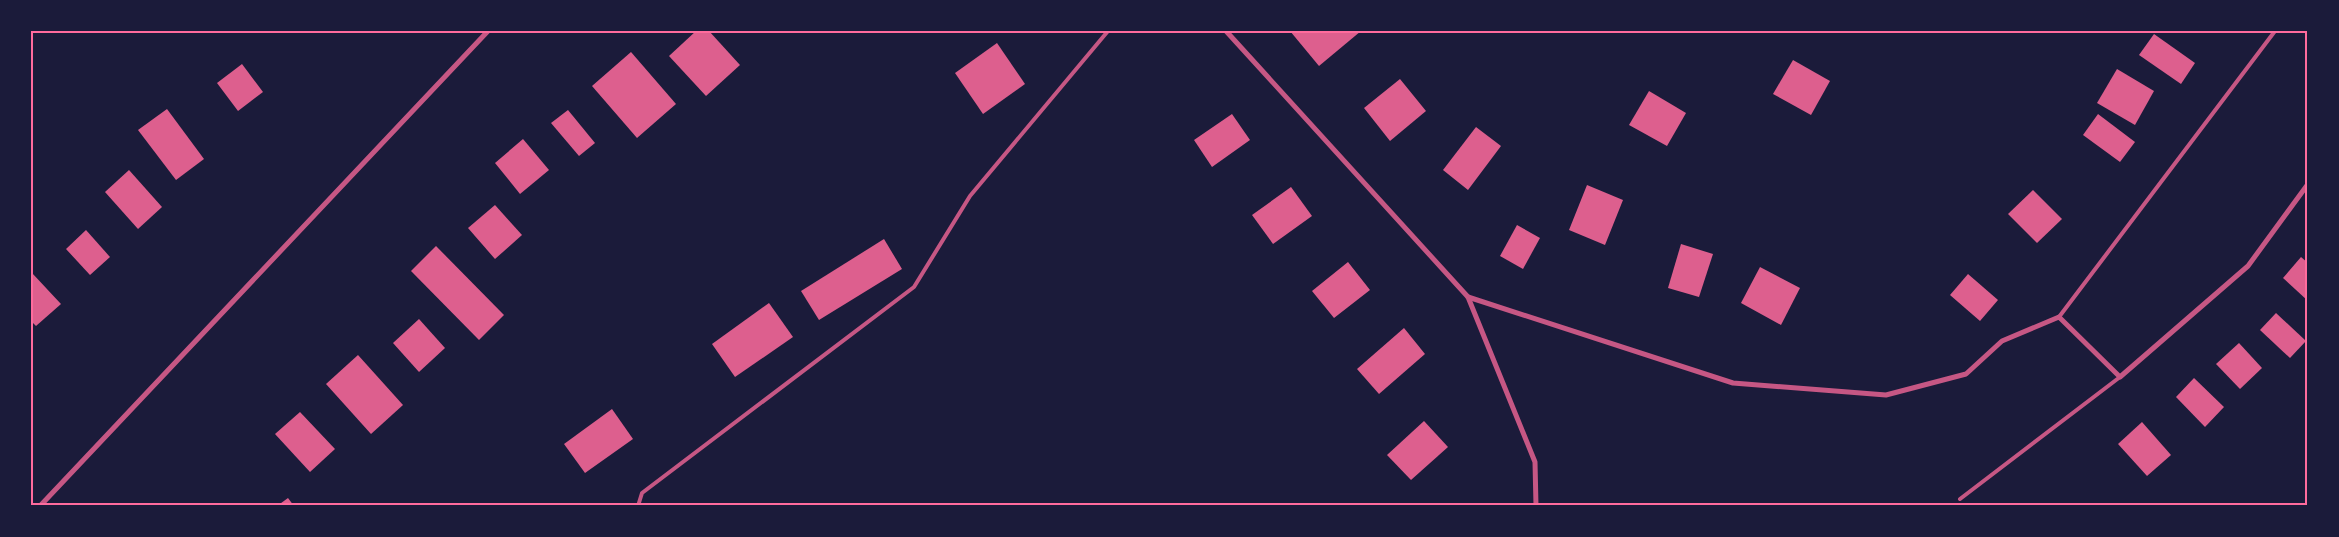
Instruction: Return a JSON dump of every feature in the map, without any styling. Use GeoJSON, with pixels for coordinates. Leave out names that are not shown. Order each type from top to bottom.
{"type":"FeatureCollection","features":[{"type":"Feature","properties":{"kind":"street"},"geometry":{"type":"LineString","coordinates":[[40,506],[488,31]]}},
{"type":"Feature","properties":{"kind":"street"},"geometry":{"type":"LineString","coordinates":[[1226,31],[1468,297],[1535,462],[1536,506]]}},
{"type":"Feature","properties":{"kind":"street"},"geometry":{"type":"LineString","coordinates":[[1468,297],[1734,384],[1886,395],[1966,374],[2002,341],[2059,317],[2120,377],[2248,266],[2308,184]]}},
{"type":"Feature","properties":{"kind":"lane"},"geometry":{"type":"LineString","coordinates":[[638,506],[642,493],[914,287],[970,196],[1108,31]]}},
{"type":"Feature","properties":{"kind":"lane"},"geometry":{"type":"LineString","coordinates":[[2059,317],[2275,31]]}},
{"type":"Feature","properties":{"kind":"lane"},"geometry":{"type":"LineString","coordinates":[[1960,499],[2120,377]]}},
{"type":"Feature","properties":{"kind":"building"},"geometry":{"type":"Polygon","coordinates":[[[696,31],[709,31],[740,65],[706,96],[669,56],[696,31]]]}},
{"type":"Feature","properties":{"kind":"building"},"geometry":{"type":"Polygon","coordinates":[[[1290,31],[1361,31],[1319,66],[1290,31]]]}},
{"type":"Feature","properties":{"kind":"building"},"geometry":{"type":"Polygon","coordinates":[[[2154,34],[2195,63],[2181,84],[2139,55],[2154,34]]]}},
{"type":"Feature","properties":{"kind":"building"},"geometry":{"type":"Polygon","coordinates":[[[997,43],[1025,84],[983,114],[955,73],[997,43]]]}},
{"type":"Feature","properties":{"kind":"building"},"geometry":{"type":"Polygon","coordinates":[[[631,52],[676,104],[637,138],[592,86],[631,52]]]}},
{"type":"Feature","properties":{"kind":"building"},"geometry":{"type":"Polygon","coordinates":[[[1793,60],[1830,81],[1811,115],[1773,94],[1793,60]]]}},
{"type":"Feature","properties":{"kind":"building"},"geometry":{"type":"Polygon","coordinates":[[[242,64],[263,92],[238,111],[217,83],[242,64]]]}},
{"type":"Feature","properties":{"kind":"building"},"geometry":{"type":"Polygon","coordinates":[[[2117,69],[2154,91],[2135,125],[2097,103],[2117,69]]]}},
{"type":"Feature","properties":{"kind":"building"},"geometry":{"type":"Polygon","coordinates":[[[1400,79],[1426,111],[1390,141],[1364,108],[1400,79]]]}},
{"type":"Feature","properties":{"kind":"building"},"geometry":{"type":"Polygon","coordinates":[[[1649,91],[1686,113],[1667,146],[1629,125],[1649,91]]]}},
{"type":"Feature","properties":{"kind":"building"},"geometry":{"type":"Polygon","coordinates":[[[167,109],[204,159],[176,180],[138,130],[167,109]]]}},
{"type":"Feature","properties":{"kind":"building"},"geometry":{"type":"Polygon","coordinates":[[[568,110],[595,143],[579,156],[551,123],[568,110]]]}},
{"type":"Feature","properties":{"kind":"building"},"geometry":{"type":"Polygon","coordinates":[[[1232,114],[1250,140],[1212,167],[1194,140],[1232,114]]]}},
{"type":"Feature","properties":{"kind":"building"},"geometry":{"type":"Polygon","coordinates":[[[2098,114],[2135,142],[2120,162],[2083,135],[2098,114]]]}},
{"type":"Feature","properties":{"kind":"building"},"geometry":{"type":"Polygon","coordinates":[[[1476,127],[1501,146],[1468,190],[1443,170],[1476,127]]]}},
{"type":"Feature","properties":{"kind":"building"},"geometry":{"type":"Polygon","coordinates":[[[523,139],[549,170],[520,194],[495,163],[523,139]]]}},
{"type":"Feature","properties":{"kind":"building"},"geometry":{"type":"Polygon","coordinates":[[[129,170],[162,207],[138,229],[105,192],[129,170]]]}},
{"type":"Feature","properties":{"kind":"building"},"geometry":{"type":"Polygon","coordinates":[[[1587,185],[1623,200],[1605,245],[1569,230],[1587,185]]]}},
{"type":"Feature","properties":{"kind":"building"},"geometry":{"type":"Polygon","coordinates":[[[1291,187],[1312,216],[1273,244],[1252,215],[1291,187]]]}},
{"type":"Feature","properties":{"kind":"building"},"geometry":{"type":"Polygon","coordinates":[[[2033,190],[2062,219],[2037,243],[2008,214],[2033,190]]]}},
{"type":"Feature","properties":{"kind":"building"},"geometry":{"type":"Polygon","coordinates":[[[495,205],[522,235],[495,259],[468,228],[495,205]]]}},
{"type":"Feature","properties":{"kind":"building"},"geometry":{"type":"Polygon","coordinates":[[[1517,225],[1540,238],[1523,269],[1500,256],[1517,225]]]}},
{"type":"Feature","properties":{"kind":"building"},"geometry":{"type":"Polygon","coordinates":[[[86,230],[110,257],[90,275],[66,249],[86,230]]]}},
{"type":"Feature","properties":{"kind":"building"},"geometry":{"type":"Polygon","coordinates":[[[884,239],[902,269],[819,320],[801,291],[884,239]]]}},
{"type":"Feature","properties":{"kind":"building"},"geometry":{"type":"Polygon","coordinates":[[[1681,244],[1713,254],[1699,297],[1668,288],[1681,244]]]}},
{"type":"Feature","properties":{"kind":"building"},"geometry":{"type":"Polygon","coordinates":[[[436,246],[504,315],[479,340],[411,271],[436,246]]]}},
{"type":"Feature","properties":{"kind":"building"},"geometry":{"type":"Polygon","coordinates":[[[2301,257],[2308,263],[2308,301],[2283,278],[2301,257]]]}},
{"type":"Feature","properties":{"kind":"building"},"geometry":{"type":"Polygon","coordinates":[[[1348,262],[1370,290],[1334,318],[1312,291],[1348,262]]]}},
{"type":"Feature","properties":{"kind":"building"},"geometry":{"type":"Polygon","coordinates":[[[1760,267],[1800,288],[1781,325],[1741,303],[1760,267]]]}},
{"type":"Feature","properties":{"kind":"building"},"geometry":{"type":"Polygon","coordinates":[[[32,273],[61,304],[36,326],[31,321],[32,273]]]}},
{"type":"Feature","properties":{"kind":"building"},"geometry":{"type":"Polygon","coordinates":[[[1968,274],[1998,300],[1980,321],[1950,295],[1968,274]]]}},
{"type":"Feature","properties":{"kind":"building"},"geometry":{"type":"Polygon","coordinates":[[[769,303],[793,337],[735,377],[712,344],[769,303]]]}},
{"type":"Feature","properties":{"kind":"building"},"geometry":{"type":"Polygon","coordinates":[[[2276,313],[2306,341],[2290,358],[2260,330],[2276,313]]]}},
{"type":"Feature","properties":{"kind":"building"},"geometry":{"type":"Polygon","coordinates":[[[419,319],[445,348],[419,372],[393,343],[419,319]]]}},
{"type":"Feature","properties":{"kind":"building"},"geometry":{"type":"Polygon","coordinates":[[[1404,328],[1425,354],[1379,394],[1357,369],[1404,328]]]}},
{"type":"Feature","properties":{"kind":"building"},"geometry":{"type":"Polygon","coordinates":[[[2239,343],[2262,368],[2240,389],[2216,364],[2239,343]]]}},
{"type":"Feature","properties":{"kind":"building"},"geometry":{"type":"Polygon","coordinates":[[[358,355],[403,405],[371,434],[326,384],[358,355]]]}},
{"type":"Feature","properties":{"kind":"building"},"geometry":{"type":"Polygon","coordinates":[[[2194,378],[2224,407],[2205,427],[2176,397],[2194,378]]]}},
{"type":"Feature","properties":{"kind":"building"},"geometry":{"type":"Polygon","coordinates":[[[612,409],[633,439],[585,473],[564,444],[612,409]]]}},
{"type":"Feature","properties":{"kind":"building"},"geometry":{"type":"Polygon","coordinates":[[[300,412],[335,449],[310,472],[275,434],[300,412]]]}},
{"type":"Feature","properties":{"kind":"building"},"geometry":{"type":"Polygon","coordinates":[[[1424,421],[1448,447],[1411,480],[1387,455],[1424,421]]]}},
{"type":"Feature","properties":{"kind":"building"},"geometry":{"type":"Polygon","coordinates":[[[2142,422],[2171,455],[2147,476],[2118,444],[2142,422]]]}},
{"type":"Feature","properties":{"kind":"building"},"geometry":{"type":"Polygon","coordinates":[[[288,498],[294,506],[277,506],[288,498]]]}}]}
